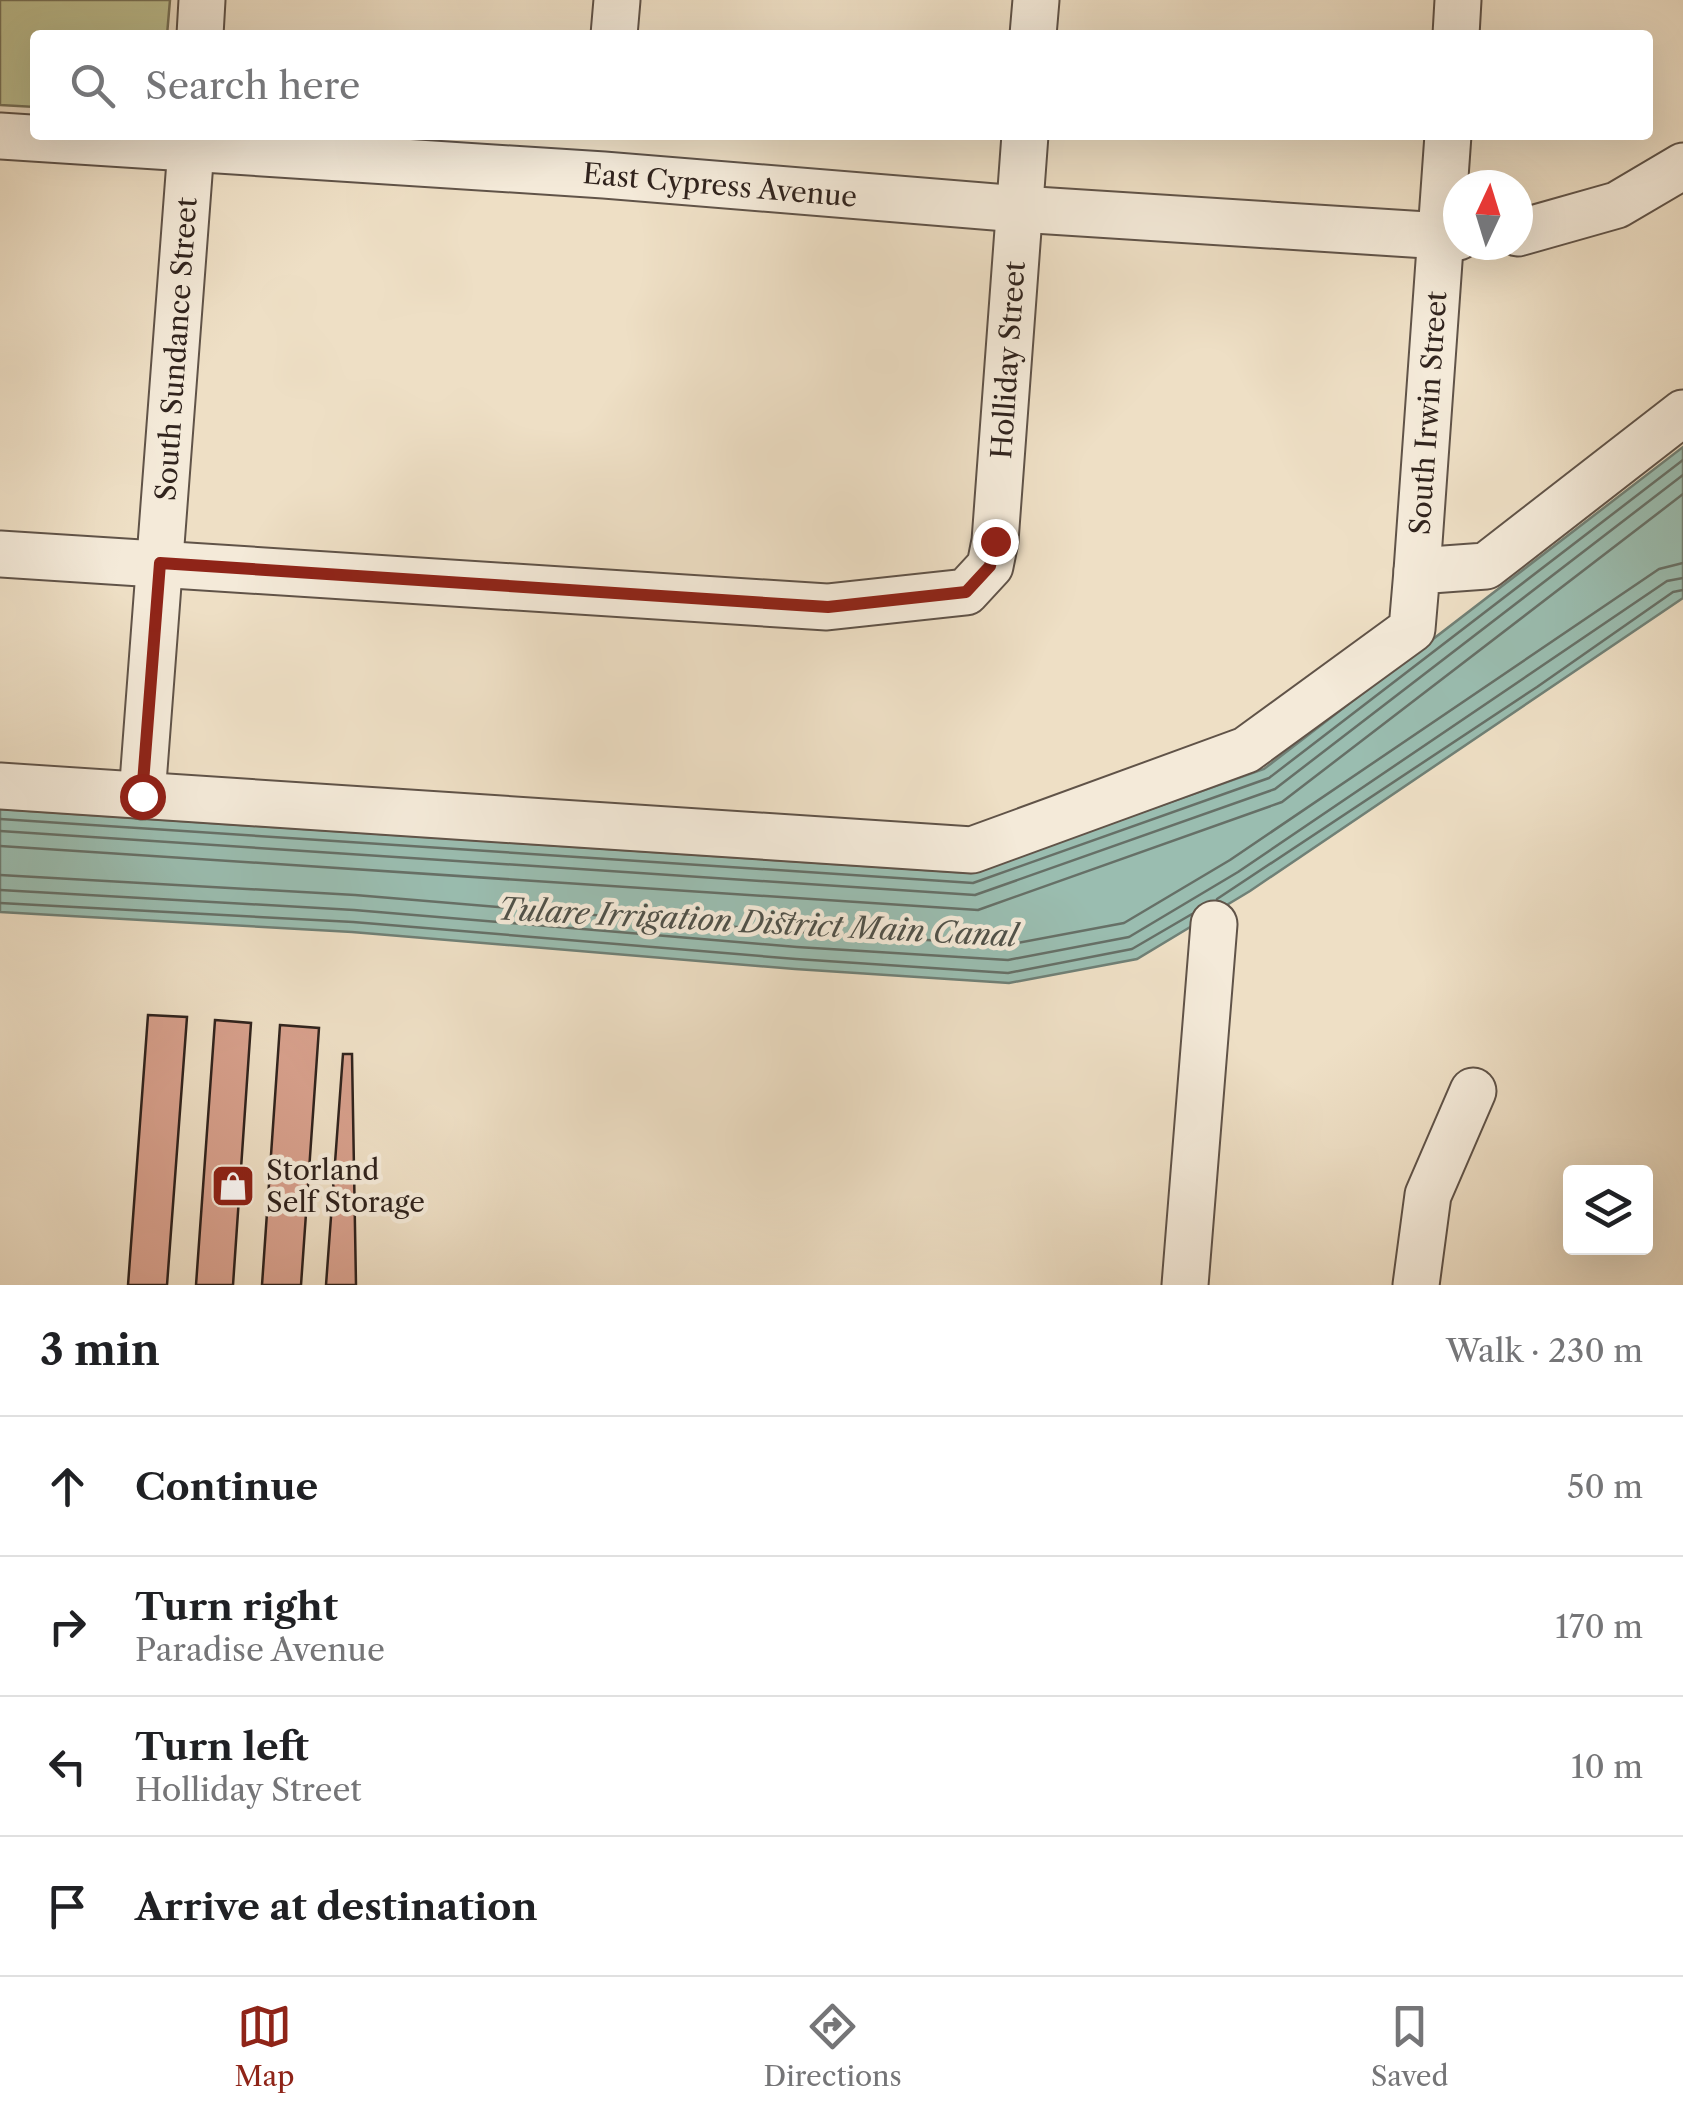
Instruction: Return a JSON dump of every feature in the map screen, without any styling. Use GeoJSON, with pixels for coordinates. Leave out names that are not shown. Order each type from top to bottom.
{"type":"FeatureCollection","features":[{"type":"Feature","properties":{"kind":"street"},"geometry":{"type":"LineString","coordinates":[[200,30],[202,0]]}},
{"type":"Feature","properties":{"kind":"street"},"geometry":{"type":"LineString","coordinates":[[614,30],[616,0]]}},
{"type":"Feature","properties":{"kind":"street"},"geometry":{"type":"LineString","coordinates":[[1033,30],[1036,0]]}},
{"type":"Feature","properties":{"kind":"street"},"geometry":{"type":"LineString","coordinates":[[1456,30],[1458,0]]}},
{"type":"Feature","properties":{"kind":"street","name":"East Cypress Avenue"},"geometry":{"type":"LineString","coordinates":[[0,136],[30,137]]}},
{"type":"Feature","properties":{"kind":"street","name":"East Cypress Avenue"},"geometry":{"type":"LineString","coordinates":[[127,140],[605,155],[1019,209],[1443,237]]}},
{"type":"Feature","properties":{"kind":"street","name":"Holliday Street"},"geometry":{"type":"LineString","coordinates":[[160,563],[828,607],[966,592],[990,566],[995,541],[1025,140]]}},
{"type":"Feature","properties":{"kind":"street","name":"South Irwin Street"},"geometry":{"type":"LineString","coordinates":[[1448,140],[1448,170]]}},
{"type":"Feature","properties":{"kind":"street","name":"South Sundance Street"},"geometry":{"type":"LineString","coordinates":[[142,796],[191,142]]}},
{"type":"Feature","properties":{"kind":"street"},"geometry":{"type":"LineString","coordinates":[[1533,229],[1618,205],[1683,166]]}},
{"type":"Feature","properties":{"kind":"street","name":"South Irwin Street"},"geometry":{"type":"LineString","coordinates":[[0,786],[972,850],[1246,750],[1412,629],[1447,260]]}},
{"type":"Feature","properties":{"kind":"street"},"geometry":{"type":"LineString","coordinates":[[1417,571],[1486,566],[1683,414]]}},
{"type":"Feature","properties":{"kind":"street"},"geometry":{"type":"LineString","coordinates":[[0,554],[160,563]]}},
{"type":"Feature","properties":{"kind":"street"},"geometry":{"type":"LineString","coordinates":[[1185,1285],[1214,924]]}},
{"type":"Feature","properties":{"kind":"street"},"geometry":{"type":"LineString","coordinates":[[1416,1285],[1428,1195],[1473,1090]]}},
{"type":"Feature","properties":{"kind":"green space"},"geometry":{"type":"Polygon","coordinates":[[[0,0],[170,0],[167,30],[30,30],[30,107],[0,105],[0,0]]]}},
{"type":"Feature","properties":{"kind":"water","name":"Tulare Irrigation District Main Canal"},"geometry":{"type":"Polygon","coordinates":[[[1683,447],[1683,598],[1250,891],[1137,959],[1009,983],[352,932],[0,912],[0,809],[971,873],[1264,769],[1683,447]]]}},
{"type":"Feature","properties":{"kind":"building"},"geometry":{"type":"Polygon","coordinates":[[[148,1015],[187,1017],[167,1285],[128,1285],[148,1015]]]}},
{"type":"Feature","properties":{"kind":"building"},"geometry":{"type":"Polygon","coordinates":[[[215,1020],[251,1023],[233,1285],[196,1285],[215,1020]]]}},
{"type":"Feature","properties":{"kind":"building"},"geometry":{"type":"Polygon","coordinates":[[[280,1025],[319,1028],[301,1285],[262,1285],[280,1025]]]}},
{"type":"Feature","properties":{"kind":"building"},"geometry":{"type":"Polygon","coordinates":[[[343,1054],[352,1054],[356,1285],[326,1285],[343,1054]]]}},
{"type":"Feature","properties":{"kind":"place","name":"Storland Self Storage"},"geometry":{"type":"Point","coordinates":[233,1186]}},
{"type":"Feature","properties":{"kind":"route"},"geometry":{"type":"LineString","coordinates":[[142,796],[160,563],[828,607],[966,592],[990,566],[995,541]]}}]}
